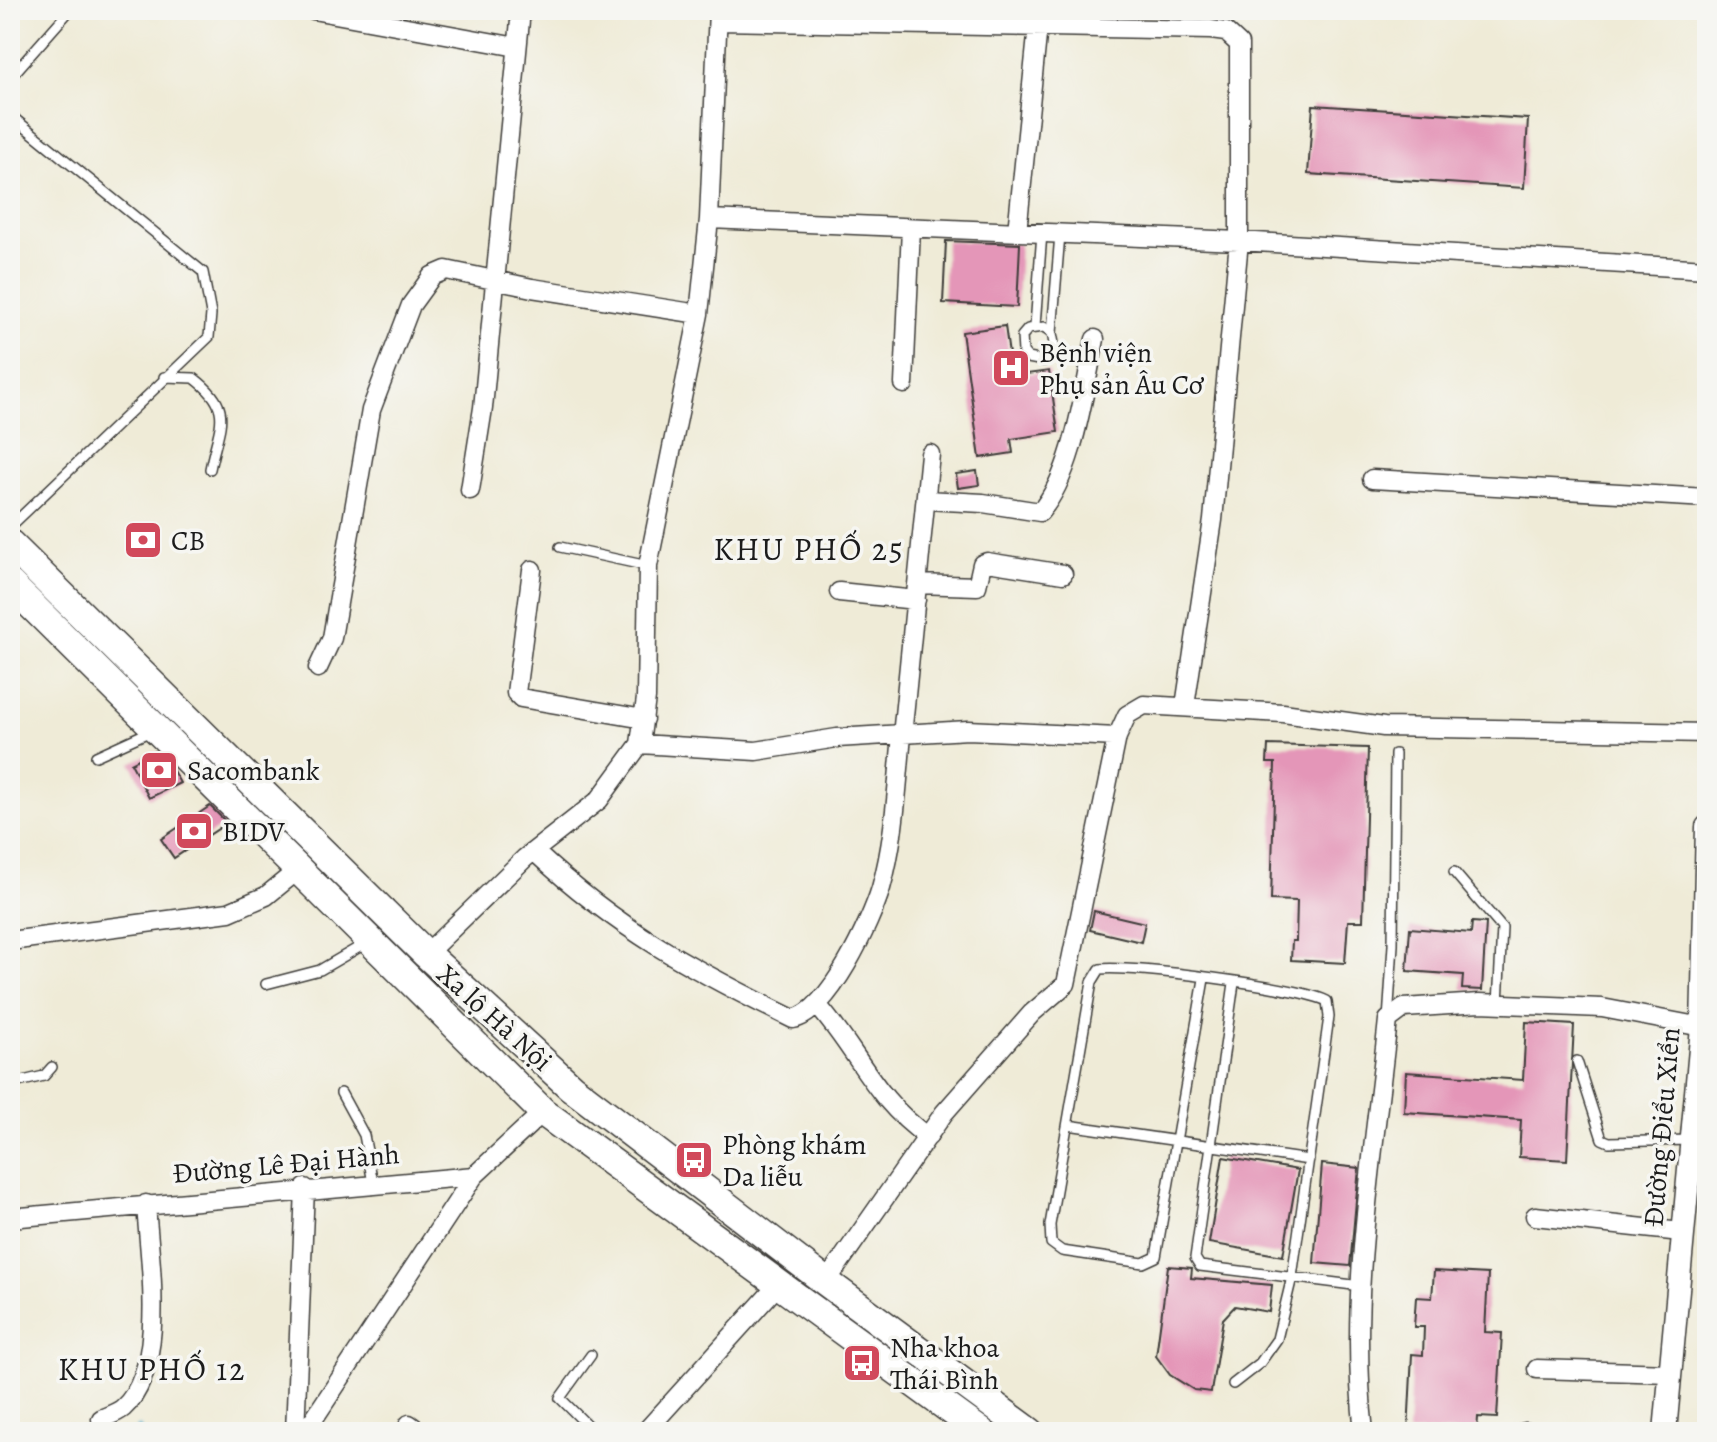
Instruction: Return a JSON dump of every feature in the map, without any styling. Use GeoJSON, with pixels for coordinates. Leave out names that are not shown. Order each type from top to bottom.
{"type":"FeatureCollection","features":[{"type":"Feature","properties":{"kind":"highway","name":"Xa lộ Hà Nội"},"geometry":{"type":"LineString","coordinates":[[10,544],[426,954],[571,1087],[826,1282],[1030,1432]]}},
{"type":"Feature","properties":{"kind":"highway"},"geometry":{"type":"LineString","coordinates":[[15,598],[46,580]]}},
{"type":"Feature","properties":{"kind":"highway","name":"Xa lộ Hà Nội"},"geometry":{"type":"LineString","coordinates":[[15,598],[156,729],[543,1112],[981,1432]]}},
{"type":"Feature","properties":{"kind":"street"},"geometry":{"type":"LineString","coordinates":[[313,10],[517,47]]}},
{"type":"Feature","properties":{"kind":"street"},"geometry":{"type":"LineString","coordinates":[[470,490],[496,280],[521,10]]}},
{"type":"Feature","properties":{"kind":"street"},"geometry":{"type":"LineString","coordinates":[[426,954],[535,852],[599,800],[640,744],[644,719],[648,566],[699,314],[709,219],[718,15],[1211,30],[1226,32],[1239,44],[1239,241],[1213,520],[1185,706]]}},
{"type":"Feature","properties":{"kind":"street"},"geometry":{"type":"LineString","coordinates":[[1017,232],[1038,26]]}},
{"type":"Feature","properties":{"kind":"street"},"geometry":{"type":"LineString","coordinates":[[709,219],[1239,241],[1707,269]]}},
{"type":"Feature","properties":{"kind":"street"},"geometry":{"type":"LineString","coordinates":[[904,384],[911,228]]}},
{"type":"Feature","properties":{"kind":"street"},"geometry":{"type":"LineString","coordinates":[[318,668],[332,638],[371,410],[411,305],[423,284],[446,270],[699,314]]}},
{"type":"Feature","properties":{"kind":"street"},"geometry":{"type":"LineString","coordinates":[[926,500],[983,503],[1040,512],[1055,490],[1066,461],[1095,339]]}},
{"type":"Feature","properties":{"kind":"street"},"geometry":{"type":"LineString","coordinates":[[535,852],[583,897],[686,967],[793,1019],[803,1018],[818,1006],[864,932],[881,888],[895,822],[930,454]]}},
{"type":"Feature","properties":{"kind":"street"},"geometry":{"type":"LineString","coordinates":[[1372,479],[1707,498]]}},
{"type":"Feature","properties":{"kind":"street"},"geometry":{"type":"LineString","coordinates":[[839,592],[916,592],[977,586],[982,564],[987,562],[1063,574]]}},
{"type":"Feature","properties":{"kind":"street"},"geometry":{"type":"LineString","coordinates":[[532,570],[516,693],[521,698],[644,719]]}},
{"type":"Feature","properties":{"kind":"street"},"geometry":{"type":"LineString","coordinates":[[826,1282],[944,1113],[1032,1013],[1066,984],[1117,737],[1127,715],[1134,709],[1144,705],[1185,706],[1283,713],[1384,727],[1707,733]]}},
{"type":"Feature","properties":{"kind":"street"},"geometry":{"type":"LineString","coordinates":[[640,744],[756,751],[837,738],[968,730],[1117,737]]}},
{"type":"Feature","properties":{"kind":"street","name":"Đường Điểu Xiển"},"geometry":{"type":"LineString","coordinates":[[1665,1432],[1702,1027],[1707,827]]}},
{"type":"Feature","properties":{"kind":"street"},"geometry":{"type":"LineString","coordinates":[[10,941],[229,912],[266,896],[298,870]]}},
{"type":"Feature","properties":{"kind":"street"},"geometry":{"type":"LineString","coordinates":[[1364,1432],[1358,1384],[1361,1286],[1388,1020],[1404,1008],[1498,1004],[1602,1008],[1702,1027]]}},
{"type":"Feature","properties":{"kind":"street"},"geometry":{"type":"LineString","coordinates":[[818,1006],[852,1046],[870,1083],[901,1118],[928,1137]]}},
{"type":"Feature","properties":{"kind":"street"},"geometry":{"type":"LineString","coordinates":[[305,1432],[474,1176],[543,1112]]}},
{"type":"Feature","properties":{"kind":"street","name":"Đường Lê Đại Hành"},"geometry":{"type":"LineString","coordinates":[[10,1218],[305,1188],[474,1176]]}},
{"type":"Feature","properties":{"kind":"street"},"geometry":{"type":"LineString","coordinates":[[295,1432],[305,1188]]}},
{"type":"Feature","properties":{"kind":"street"},"geometry":{"type":"LineString","coordinates":[[101,1419],[122,1408],[149,1357],[152,1328],[146,1204]]}},
{"type":"Feature","properties":{"kind":"street"},"geometry":{"type":"LineString","coordinates":[[1535,1216],[1681,1232]]}},
{"type":"Feature","properties":{"kind":"street"},"geometry":{"type":"LineString","coordinates":[[645,1432],[778,1285]]}},
{"type":"Feature","properties":{"kind":"street"},"geometry":{"type":"LineString","coordinates":[[1537,1369],[1670,1373]]}},
{"type":"Feature","properties":{"kind":"lane"},"geometry":{"type":"LineString","coordinates":[[10,78],[70,10]]}},
{"type":"Feature","properties":{"kind":"lane"},"geometry":{"type":"LineString","coordinates":[[10,109],[15,119],[203,272],[210,303],[209,337],[10,527]]}},
{"type":"Feature","properties":{"kind":"lane"},"geometry":{"type":"LineString","coordinates":[[1051,234],[1052,333],[1055,340],[1051,356],[1044,361],[1028,358],[1023,352],[1022,336],[1035,326],[1051,234]]}},
{"type":"Feature","properties":{"kind":"lane"},"geometry":{"type":"LineString","coordinates":[[1035,326],[1052,333]]}},
{"type":"Feature","properties":{"kind":"lane"},"geometry":{"type":"LineString","coordinates":[[164,377],[194,378],[220,401],[221,413],[210,469]]}},
{"type":"Feature","properties":{"kind":"lane"},"geometry":{"type":"LineString","coordinates":[[560,547],[648,566]]}},
{"type":"Feature","properties":{"kind":"lane"},"geometry":{"type":"LineString","coordinates":[[96,756],[156,729]]}},
{"type":"Feature","properties":{"kind":"lane"},"geometry":{"type":"LineString","coordinates":[[1388,1020],[1393,945],[1395,754]]}},
{"type":"Feature","properties":{"kind":"lane"},"geometry":{"type":"LineString","coordinates":[[1454,872],[1502,928],[1498,1004]]}},
{"type":"Feature","properties":{"kind":"lane"},"geometry":{"type":"LineString","coordinates":[[266,984],[320,970],[371,941]]}},
{"type":"Feature","properties":{"kind":"lane"},"geometry":{"type":"LineString","coordinates":[[1204,979],[1160,1249],[1156,1257],[1143,1263],[1062,1251],[1051,1243],[1050,1225],[1092,982],[1100,969],[1116,967],[1234,983],[1313,994],[1327,1001],[1329,1017],[1292,1277],[1272,1349],[1233,1384]]}},
{"type":"Feature","properties":{"kind":"lane"},"geometry":{"type":"LineString","coordinates":[[1234,983],[1195,1258],[1200,1266],[1361,1286]]}},
{"type":"Feature","properties":{"kind":"lane"},"geometry":{"type":"LineString","coordinates":[[1577,1061],[1602,1139],[1609,1142],[1690,1140]]}},
{"type":"Feature","properties":{"kind":"lane"},"geometry":{"type":"LineString","coordinates":[[10,1084],[44,1076],[52,1067]]}},
{"type":"Feature","properties":{"kind":"lane"},"geometry":{"type":"LineString","coordinates":[[341,1093],[364,1135],[373,1183]]}},
{"type":"Feature","properties":{"kind":"lane"},"geometry":{"type":"LineString","coordinates":[[1068,1125],[1309,1160]]}},
{"type":"Feature","properties":{"kind":"lane"},"geometry":{"type":"LineString","coordinates":[[591,1355],[560,1398],[594,1432]]}},
{"type":"Feature","properties":{"kind":"building"},"geometry":{"type":"Polygon","coordinates":[[[1313,105],[1528,119],[1524,188],[1308,174],[1313,105]]]}},
{"type":"Feature","properties":{"kind":"building"},"geometry":{"type":"Polygon","coordinates":[[[946,241],[1020,244],[1017,307],[943,303],[946,241]]]}},
{"type":"Feature","properties":{"kind":"building"},"geometry":{"type":"Polygon","coordinates":[[[1005,326],[1012,376],[1049,371],[1058,432],[1011,439],[1013,453],[980,458],[962,332],[1005,326]]]}},
{"type":"Feature","properties":{"kind":"building"},"geometry":{"type":"Polygon","coordinates":[[[977,471],[979,485],[958,488],[956,474],[977,471]]]}},
{"type":"Feature","properties":{"kind":"building"},"geometry":{"type":"Polygon","coordinates":[[[1268,745],[1368,748],[1363,921],[1348,921],[1345,963],[1291,960],[1292,941],[1296,941],[1297,901],[1271,900],[1275,763],[1267,763],[1268,745]]]}},
{"type":"Feature","properties":{"kind":"building","name":"Sacombank"},"geometry":{"type":"Polygon","coordinates":[[[154,751],[172,769],[180,783],[149,798],[131,763],[154,751]]]}},
{"type":"Feature","properties":{"kind":"building","name":"BIDV"},"geometry":{"type":"Polygon","coordinates":[[[210,806],[227,823],[174,858],[161,839],[210,806]]]}},
{"type":"Feature","properties":{"kind":"building"},"geometry":{"type":"Polygon","coordinates":[[[1094,911],[1145,923],[1141,942],[1090,930],[1094,911]]]}},
{"type":"Feature","properties":{"kind":"building"},"geometry":{"type":"Polygon","coordinates":[[[1472,922],[1486,923],[1482,990],[1462,989],[1463,975],[1407,971],[1410,928],[1471,933],[1472,922]]]}},
{"type":"Feature","properties":{"kind":"building"},"geometry":{"type":"Polygon","coordinates":[[[1526,1022],[1574,1025],[1567,1160],[1519,1157],[1521,1120],[1404,1112],[1406,1072],[1523,1080],[1526,1022]]]}},
{"type":"Feature","properties":{"kind":"building"},"geometry":{"type":"Polygon","coordinates":[[[1223,1157],[1298,1170],[1283,1256],[1209,1243],[1223,1157]]]}},
{"type":"Feature","properties":{"kind":"building"},"geometry":{"type":"Polygon","coordinates":[[[1322,1164],[1359,1168],[1350,1266],[1314,1263],[1322,1164]]]}},
{"type":"Feature","properties":{"kind":"building"},"geometry":{"type":"Polygon","coordinates":[[[1168,1266],[1192,1268],[1191,1278],[1272,1285],[1269,1312],[1235,1306],[1223,1319],[1211,1392],[1194,1390],[1170,1375],[1156,1356],[1168,1266]]]}},
{"type":"Feature","properties":{"kind":"building"},"geometry":{"type":"Polygon","coordinates":[[[1434,1271],[1488,1274],[1485,1332],[1502,1333],[1497,1418],[1478,1417],[1477,1432],[1408,1432],[1412,1354],[1423,1355],[1424,1327],[1414,1327],[1416,1297],[1432,1298],[1434,1271]]]}},
{"type":"Feature","properties":{"kind":"place","name":"Bệnh viện Phụ sản Âu Cơ"},"geometry":{"type":"Point","coordinates":[1011,368]}},
{"type":"Feature","properties":{"kind":"place","name":"CB"},"geometry":{"type":"Point","coordinates":[143,540]}},
{"type":"Feature","properties":{"kind":"place","name":"Sacombank"},"geometry":{"type":"Point","coordinates":[159,770]}},
{"type":"Feature","properties":{"kind":"place","name":"BIDV"},"geometry":{"type":"Point","coordinates":[194,831]}},
{"type":"Feature","properties":{"kind":"place","name":"Phòng khám Da liễu"},"geometry":{"type":"Point","coordinates":[694,1160]}},
{"type":"Feature","properties":{"kind":"place","name":"Nha khoa Thái Bình"},"geometry":{"type":"Point","coordinates":[862,1363]}},
{"type":"Feature","properties":{"kind":"district","name":"KHU PHỐ 25"},"geometry":{"type":"Point","coordinates":[809,549]}},
{"type":"Feature","properties":{"kind":"district","name":"KHU PHỐ 12"},"geometry":{"type":"Point","coordinates":[152,1369]}}]}
